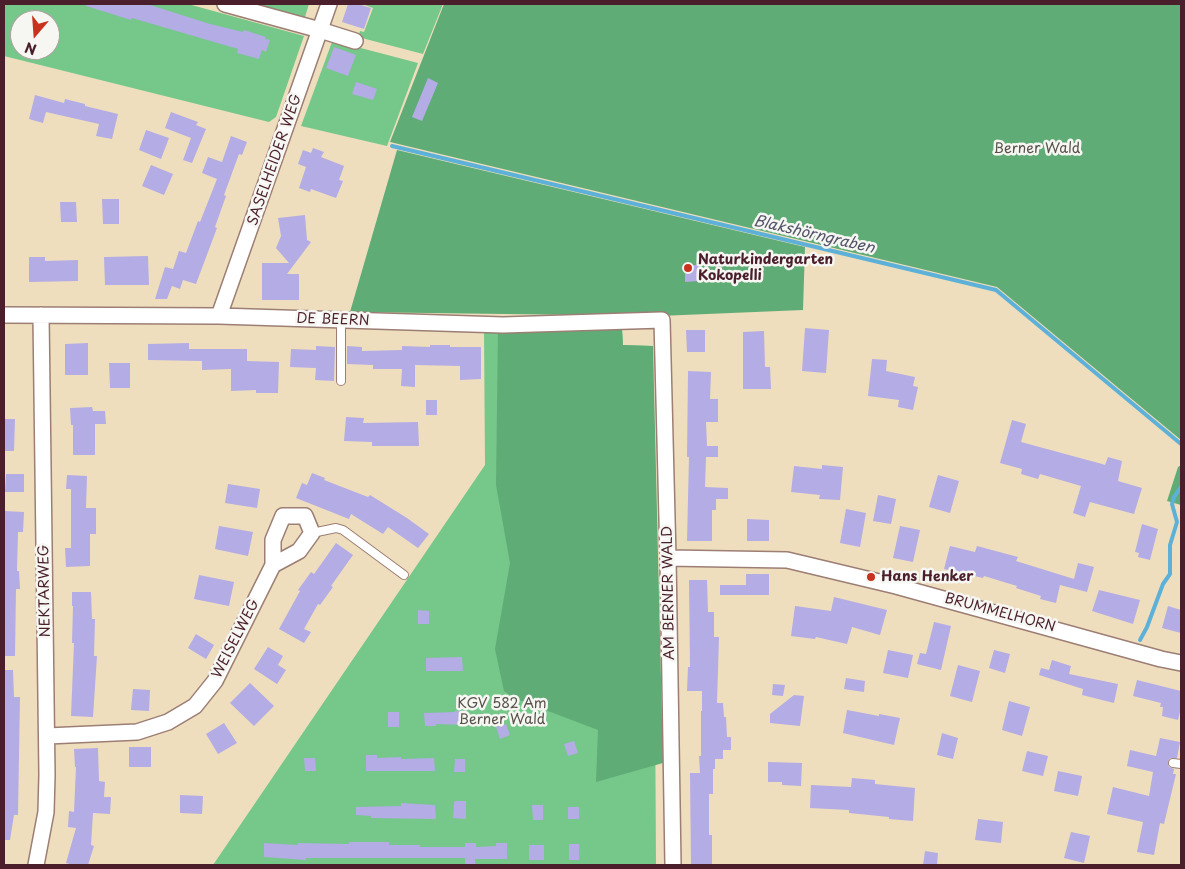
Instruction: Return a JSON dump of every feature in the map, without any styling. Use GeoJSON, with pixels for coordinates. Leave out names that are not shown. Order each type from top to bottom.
{"type":"FeatureCollection","features":[{"type":"Feature","properties":{"kind":"street"},"geometry":{"type":"LineString","coordinates":[[225,4],[355,41]]}},
{"type":"Feature","properties":{"kind":"street","name":"SASELHEIDER WEG"},"geometry":{"type":"LineString","coordinates":[[219,316],[329,4]]}},
{"type":"Feature","properties":{"kind":"street","name":"DE BEERN"},"geometry":{"type":"LineString","coordinates":[[4,315],[219,316],[503,325],[662,320]]}},
{"type":"Feature","properties":{"kind":"street","name":"NEKTARWEG"},"geometry":{"type":"LineString","coordinates":[[36,865],[46,812],[47,736],[41,315]]}},
{"type":"Feature","properties":{"kind":"street","name":"AM BERNER WALD"},"geometry":{"type":"LineString","coordinates":[[662,320],[673,865]]}},
{"type":"Feature","properties":{"kind":"street","name":"WEISELWEG"},"geometry":{"type":"LineString","coordinates":[[47,736],[137,732],[168,722],[195,706],[215,681],[273,565],[272,540],[283,516],[305,516],[312,533]]}},
{"type":"Feature","properties":{"kind":"street"},"geometry":{"type":"LineString","coordinates":[[273,565],[299,551],[312,533]]}},
{"type":"Feature","properties":{"kind":"street","name":"BRUMMELHORN"},"geometry":{"type":"LineString","coordinates":[[668,558],[787,560],[922,592],[1181,663]]}},
{"type":"Feature","properties":{"kind":"lane"},"geometry":{"type":"LineString","coordinates":[[341,320],[341,381]]}},
{"type":"Feature","properties":{"kind":"lane"},"geometry":{"type":"LineString","coordinates":[[312,533],[336,528],[343,530],[404,574]]}},
{"type":"Feature","properties":{"kind":"green space"},"geometry":{"type":"Polygon","coordinates":[[[4,4],[188,4],[304,36],[276,117],[269,122],[20,60],[60,60],[60,10],[10,10],[10,57],[4,56],[4,4]]]}},
{"type":"Feature","properties":{"kind":"green space"},"geometry":{"type":"Polygon","coordinates":[[[249,4],[309,4],[304,20],[249,4]]]}},
{"type":"Feature","properties":{"kind":"green space"},"geometry":{"type":"Polygon","coordinates":[[[362,4],[443,4],[423,54],[358,37],[360,31],[364,32],[373,8],[362,4]]]}},
{"type":"Feature","properties":{"kind":"green space","name":"Berner Wald"},"geometry":{"type":"Polygon","coordinates":[[[444,4],[1181,4],[1181,440],[997,287],[390,142],[444,4]]]}},
{"type":"Feature","properties":{"kind":"green space"},"geometry":{"type":"Polygon","coordinates":[[[332,42],[418,63],[387,146],[301,126],[332,42]]]}},
{"type":"Feature","properties":{"kind":"green space"},"geometry":{"type":"Polygon","coordinates":[[[397,150],[805,247],[803,310],[659,316],[350,312],[397,150]]]}},
{"type":"Feature","properties":{"kind":"green space"},"geometry":{"type":"Polygon","coordinates":[[[498,327],[622,329],[623,345],[653,346],[663,763],[596,782],[598,730],[514,698],[504,691],[495,649],[510,563],[496,485],[498,327]]]}},
{"type":"Feature","properties":{"kind":"green space","name":"KGV 582 Am Berner Wald"},"geometry":{"type":"Polygon","coordinates":[[[484,329],[622,329],[623,345],[653,346],[656,865],[213,865],[485,465],[484,329]]]}},
{"type":"Feature","properties":{"kind":"green space"},"geometry":{"type":"Polygon","coordinates":[[[1181,465],[1181,505],[1167,501],[1178,467],[1181,465]]]}},
{"type":"Feature","properties":{"kind":"building"},"geometry":{"type":"Polygon","coordinates":[[[86,4],[147,4],[210,24],[243,32],[244,30],[270,40],[266,52],[262,50],[259,59],[237,53],[238,49],[132,18],[131,20],[86,6],[86,4]]]}},
{"type":"Feature","properties":{"kind":"building"},"geometry":{"type":"Polygon","coordinates":[[[348,4],[358,4],[371,8],[364,29],[342,22],[348,4]]]}},
{"type":"Feature","properties":{"kind":"building"},"geometry":{"type":"Polygon","coordinates":[[[334,47],[356,55],[348,76],[326,68],[334,47]]]}},
{"type":"Feature","properties":{"kind":"building"},"geometry":{"type":"Polygon","coordinates":[[[428,78],[438,83],[422,121],[412,117],[428,78]]]}},
{"type":"Feature","properties":{"kind":"building"},"geometry":{"type":"Polygon","coordinates":[[[356,82],[377,89],[373,100],[352,94],[356,82]]]}},
{"type":"Feature","properties":{"kind":"building"},"geometry":{"type":"Polygon","coordinates":[[[35,95],[64,103],[65,99],[118,114],[112,139],[96,136],[99,124],[46,112],[43,123],[29,119],[35,95]]]}},
{"type":"Feature","properties":{"kind":"building"},"geometry":{"type":"Polygon","coordinates":[[[171,112],[198,122],[196,125],[206,129],[192,163],[183,160],[191,138],[165,128],[171,112]]]}},
{"type":"Feature","properties":{"kind":"building"},"geometry":{"type":"Polygon","coordinates":[[[146,130],[169,138],[161,159],[139,150],[146,130]]]}},
{"type":"Feature","properties":{"kind":"building"},"geometry":{"type":"Polygon","coordinates":[[[231,136],[247,142],[242,155],[239,154],[224,195],[226,196],[215,227],[217,228],[196,284],[183,280],[180,289],[172,286],[167,299],[155,299],[165,267],[173,269],[179,251],[186,253],[217,179],[202,173],[208,157],[222,162],[231,136]]]}},
{"type":"Feature","properties":{"kind":"building"},"geometry":{"type":"Polygon","coordinates":[[[313,148],[324,152],[321,157],[344,166],[339,180],[343,181],[336,198],[311,189],[310,192],[299,188],[306,167],[298,164],[303,150],[311,153],[313,148]]]}},
{"type":"Feature","properties":{"kind":"building"},"geometry":{"type":"Polygon","coordinates":[[[151,165],[173,174],[164,195],[142,186],[151,165]]]}},
{"type":"Feature","properties":{"kind":"building"},"geometry":{"type":"Polygon","coordinates":[[[102,199],[119,199],[119,224],[103,224],[102,199]]]}},
{"type":"Feature","properties":{"kind":"building"},"geometry":{"type":"Polygon","coordinates":[[[60,202],[76,202],[77,222],[61,222],[60,202]]]}},
{"type":"Feature","properties":{"kind":"building"},"geometry":{"type":"Polygon","coordinates":[[[305,215],[307,240],[311,242],[287,274],[299,274],[299,300],[262,300],[262,263],[289,263],[276,248],[281,236],[278,218],[305,215]]]}},
{"type":"Feature","properties":{"kind":"building"},"geometry":{"type":"Polygon","coordinates":[[[148,256],[149,285],[105,285],[104,257],[148,256]]]}},
{"type":"Feature","properties":{"kind":"building"},"geometry":{"type":"Polygon","coordinates":[[[29,257],[45,257],[45,261],[78,260],[78,281],[29,282],[29,257]]]}},
{"type":"Feature","properties":{"kind":"building"},"geometry":{"type":"Polygon","coordinates":[[[685,265],[699,265],[699,281],[685,282],[685,265]]]}},
{"type":"Feature","properties":{"kind":"building"},"geometry":{"type":"Polygon","coordinates":[[[805,328],[829,330],[826,373],[802,371],[805,328]]]}},
{"type":"Feature","properties":{"kind":"building"},"geometry":{"type":"Polygon","coordinates":[[[686,330],[705,330],[705,352],[687,352],[686,330]]]}},
{"type":"Feature","properties":{"kind":"building"},"geometry":{"type":"Polygon","coordinates":[[[764,331],[765,367],[770,367],[771,389],[743,389],[743,332],[764,331]]]}},
{"type":"Feature","properties":{"kind":"building"},"geometry":{"type":"Polygon","coordinates":[[[88,343],[88,375],[65,375],[65,344],[88,343]]]}},
{"type":"Feature","properties":{"kind":"building"},"geometry":{"type":"Polygon","coordinates":[[[189,343],[189,349],[247,349],[247,361],[279,362],[278,393],[256,393],[256,390],[231,391],[231,369],[202,370],[202,361],[148,360],[148,344],[189,343]]]}},
{"type":"Feature","properties":{"kind":"building"},"geometry":{"type":"Polygon","coordinates":[[[430,345],[481,347],[481,379],[460,380],[460,366],[415,365],[415,387],[401,386],[402,369],[373,369],[373,365],[347,364],[347,346],[362,347],[362,351],[402,350],[402,346],[430,347],[430,345]]]}},
{"type":"Feature","properties":{"kind":"building"},"geometry":{"type":"Polygon","coordinates":[[[316,346],[335,347],[334,381],[315,380],[316,368],[290,367],[291,349],[316,350],[316,346]]]}},
{"type":"Feature","properties":{"kind":"building"},"geometry":{"type":"Polygon","coordinates":[[[872,359],[887,360],[886,371],[915,377],[913,386],[918,387],[913,410],[898,407],[899,400],[868,396],[872,359]]]}},
{"type":"Feature","properties":{"kind":"building"},"geometry":{"type":"Polygon","coordinates":[[[109,363],[130,363],[130,388],[110,388],[109,363]]]}},
{"type":"Feature","properties":{"kind":"building"},"geometry":{"type":"Polygon","coordinates":[[[688,371],[711,372],[710,399],[718,399],[718,422],[706,422],[707,446],[718,446],[718,457],[706,457],[705,487],[728,488],[728,499],[716,499],[716,510],[712,510],[712,541],[687,541],[689,457],[687,457],[688,371]]]}},
{"type":"Feature","properties":{"kind":"building"},"geometry":{"type":"Polygon","coordinates":[[[426,400],[437,400],[437,415],[426,415],[426,400]]]}},
{"type":"Feature","properties":{"kind":"building"},"geometry":{"type":"Polygon","coordinates":[[[92,407],[93,411],[105,411],[106,424],[95,424],[95,455],[73,455],[73,425],[71,425],[70,408],[92,407]]]}},
{"type":"Feature","properties":{"kind":"building"},"geometry":{"type":"Polygon","coordinates":[[[346,417],[364,418],[363,423],[418,422],[419,446],[372,446],[372,442],[344,441],[346,417]]]}},
{"type":"Feature","properties":{"kind":"building"},"geometry":{"type":"Polygon","coordinates":[[[4,419],[15,419],[14,451],[4,451],[4,419]]]}},
{"type":"Feature","properties":{"kind":"building"},"geometry":{"type":"Polygon","coordinates":[[[1012,420],[1026,424],[1021,442],[1105,465],[1108,457],[1122,461],[1118,481],[1142,488],[1134,514],[1090,502],[1085,517],[1073,513],[1081,486],[1040,474],[1038,479],[1021,474],[1022,469],[1000,463],[1012,420]]]}},
{"type":"Feature","properties":{"kind":"building"},"geometry":{"type":"Polygon","coordinates":[[[822,465],[843,467],[840,500],[819,499],[820,495],[791,492],[794,466],[822,469],[822,465]]]}},
{"type":"Feature","properties":{"kind":"building"},"geometry":{"type":"Polygon","coordinates":[[[312,473],[325,478],[324,480],[368,497],[370,495],[429,534],[418,548],[388,527],[383,534],[351,514],[349,519],[296,498],[302,483],[307,485],[312,473]]]}},
{"type":"Feature","properties":{"kind":"building"},"geometry":{"type":"Polygon","coordinates":[[[6,474],[24,474],[24,492],[5,492],[6,474]]]}},
{"type":"Feature","properties":{"kind":"building"},"geometry":{"type":"Polygon","coordinates":[[[67,475],[87,476],[86,508],[96,508],[96,534],[90,534],[90,566],[66,567],[65,548],[71,548],[71,489],[66,489],[67,475]]]}},
{"type":"Feature","properties":{"kind":"building"},"geometry":{"type":"Polygon","coordinates":[[[938,475],[959,481],[950,513],[929,507],[938,475]]]}},
{"type":"Feature","properties":{"kind":"building"},"geometry":{"type":"Polygon","coordinates":[[[228,484],[260,489],[257,508],[225,503],[228,484]]]}},
{"type":"Feature","properties":{"kind":"building"},"geometry":{"type":"Polygon","coordinates":[[[878,495],[896,499],[891,524],[873,521],[878,495]]]}},
{"type":"Feature","properties":{"kind":"building"},"geometry":{"type":"Polygon","coordinates":[[[846,509],[866,513],[860,547],[840,543],[846,509]]]}},
{"type":"Feature","properties":{"kind":"building"},"geometry":{"type":"Polygon","coordinates":[[[4,511],[24,512],[23,532],[18,532],[17,571],[19,571],[20,589],[16,589],[15,656],[4,656],[4,511]]]}},
{"type":"Feature","properties":{"kind":"building"},"geometry":{"type":"Polygon","coordinates":[[[747,519],[769,520],[769,541],[747,541],[747,519]]]}},
{"type":"Feature","properties":{"kind":"building"},"geometry":{"type":"Polygon","coordinates":[[[1142,524],[1158,529],[1150,560],[1138,557],[1139,553],[1135,552],[1142,524]]]}},
{"type":"Feature","properties":{"kind":"building"},"geometry":{"type":"Polygon","coordinates":[[[219,526],[253,532],[248,556],[215,549],[219,526]]]}},
{"type":"Feature","properties":{"kind":"building"},"geometry":{"type":"Polygon","coordinates":[[[900,526],[920,530],[913,562],[893,558],[900,526]]]}},
{"type":"Feature","properties":{"kind":"building"},"geometry":{"type":"Polygon","coordinates":[[[336,543],[353,555],[331,586],[333,587],[320,605],[318,604],[304,629],[311,632],[304,643],[279,629],[300,591],[298,590],[311,572],[314,574],[336,543]]]}},
{"type":"Feature","properties":{"kind":"building"},"geometry":{"type":"Polygon","coordinates":[[[950,546],[975,552],[977,546],[1018,557],[1016,561],[1074,579],[1078,563],[1094,567],[1087,592],[1060,585],[1056,603],[1040,599],[1041,596],[1016,588],[1017,586],[984,576],[983,578],[944,569],[950,546]]]}},
{"type":"Feature","properties":{"kind":"building"},"geometry":{"type":"Polygon","coordinates":[[[746,574],[769,574],[769,595],[720,595],[720,585],[746,585],[746,574]]]}},
{"type":"Feature","properties":{"kind":"building"},"geometry":{"type":"Polygon","coordinates":[[[199,575],[234,582],[229,606],[194,599],[199,575]]]}},
{"type":"Feature","properties":{"kind":"building"},"geometry":{"type":"Polygon","coordinates":[[[689,580],[707,580],[708,612],[714,612],[714,637],[719,637],[717,703],[723,703],[727,737],[731,737],[731,750],[723,750],[723,759],[715,759],[713,794],[709,794],[709,835],[712,835],[712,865],[691,865],[690,773],[700,773],[702,691],[687,691],[688,667],[690,667],[689,580]]]}},
{"type":"Feature","properties":{"kind":"building"},"geometry":{"type":"Polygon","coordinates":[[[1099,590],[1140,600],[1133,624],[1092,611],[1099,590]]]}},
{"type":"Feature","properties":{"kind":"building"},"geometry":{"type":"Polygon","coordinates":[[[72,592],[91,592],[92,619],[95,619],[94,656],[97,656],[93,717],[71,716],[74,643],[72,643],[72,592]]]}},
{"type":"Feature","properties":{"kind":"building"},"geometry":{"type":"Polygon","coordinates":[[[834,597],[887,610],[880,635],[852,627],[847,644],[816,637],[815,639],[791,636],[795,606],[831,611],[834,597]]]}},
{"type":"Feature","properties":{"kind":"building"},"geometry":{"type":"Polygon","coordinates":[[[1168,606],[1181,610],[1181,633],[1162,628],[1168,606]]]}},
{"type":"Feature","properties":{"kind":"building"},"geometry":{"type":"Polygon","coordinates":[[[418,610],[429,611],[429,624],[418,624],[418,610]]]}},
{"type":"Feature","properties":{"kind":"building"},"geometry":{"type":"Polygon","coordinates":[[[934,622],[951,626],[941,670],[917,664],[920,653],[926,654],[934,622]]]}},
{"type":"Feature","properties":{"kind":"building"},"geometry":{"type":"Polygon","coordinates":[[[196,634],[214,645],[206,659],[188,648],[196,634]]]}},
{"type":"Feature","properties":{"kind":"building"},"geometry":{"type":"Polygon","coordinates":[[[268,647],[283,656],[278,665],[286,670],[277,684],[254,669],[268,647]]]}},
{"type":"Feature","properties":{"kind":"building"},"geometry":{"type":"Polygon","coordinates":[[[888,650],[913,655],[908,678],[883,673],[888,650]]]}},
{"type":"Feature","properties":{"kind":"building"},"geometry":{"type":"Polygon","coordinates":[[[994,650],[1010,654],[1005,673],[989,668],[994,650]]]}},
{"type":"Feature","properties":{"kind":"building"},"geometry":{"type":"Polygon","coordinates":[[[462,657],[463,671],[426,671],[426,658],[462,657]]]}},
{"type":"Feature","properties":{"kind":"building"},"geometry":{"type":"Polygon","coordinates":[[[1052,660],[1071,666],[1069,674],[1118,684],[1114,703],[1082,695],[1083,689],[1039,675],[1041,668],[1049,670],[1052,660]]]}},
{"type":"Feature","properties":{"kind":"building"},"geometry":{"type":"Polygon","coordinates":[[[958,665],[980,671],[972,702],[950,696],[958,665]]]}},
{"type":"Feature","properties":{"kind":"building"},"geometry":{"type":"Polygon","coordinates":[[[4,670],[13,670],[14,697],[20,697],[18,815],[14,815],[10,840],[4,840],[4,670]]]}},
{"type":"Feature","properties":{"kind":"building"},"geometry":{"type":"Polygon","coordinates":[[[846,678],[865,681],[864,692],[844,689],[846,678]]]}},
{"type":"Feature","properties":{"kind":"building"},"geometry":{"type":"Polygon","coordinates":[[[1137,680],[1181,691],[1181,708],[1178,720],[1162,716],[1163,707],[1160,707],[1161,703],[1133,696],[1137,680]]]}},
{"type":"Feature","properties":{"kind":"building"},"geometry":{"type":"Polygon","coordinates":[[[250,683],[274,706],[254,726],[230,703],[250,683]]]}},
{"type":"Feature","properties":{"kind":"building"},"geometry":{"type":"Polygon","coordinates":[[[773,684],[785,685],[783,696],[772,695],[773,684]]]}},
{"type":"Feature","properties":{"kind":"building"},"geometry":{"type":"Polygon","coordinates":[[[133,689],[150,690],[149,711],[131,710],[133,689]]]}},
{"type":"Feature","properties":{"kind":"building"},"geometry":{"type":"Polygon","coordinates":[[[794,695],[804,696],[800,726],[770,723],[770,714],[794,695]]]}},
{"type":"Feature","properties":{"kind":"building"},"geometry":{"type":"Polygon","coordinates":[[[1009,701],[1030,707],[1022,736],[1002,730],[1009,701]]]}},
{"type":"Feature","properties":{"kind":"building"},"geometry":{"type":"Polygon","coordinates":[[[847,710],[900,718],[894,745],[843,733],[847,710]]]}},
{"type":"Feature","properties":{"kind":"building"},"geometry":{"type":"Polygon","coordinates":[[[467,711],[467,725],[436,724],[436,726],[425,726],[424,713],[467,711]]]}},
{"type":"Feature","properties":{"kind":"building"},"geometry":{"type":"Polygon","coordinates":[[[388,712],[399,712],[399,727],[388,727],[388,712]]]}},
{"type":"Feature","properties":{"kind":"building"},"geometry":{"type":"Polygon","coordinates":[[[224,723],[237,743],[218,754],[206,734],[224,723]]]}},
{"type":"Feature","properties":{"kind":"building"},"geometry":{"type":"Polygon","coordinates":[[[506,724],[510,735],[500,739],[496,727],[506,724]]]}},
{"type":"Feature","properties":{"kind":"building"},"geometry":{"type":"Polygon","coordinates":[[[942,733],[958,738],[953,759],[937,755],[942,733]]]}},
{"type":"Feature","properties":{"kind":"building"},"geometry":{"type":"Polygon","coordinates":[[[1160,738],[1180,742],[1177,758],[1170,758],[1168,762],[1169,767],[1174,769],[1173,774],[1176,774],[1164,824],[1160,823],[1154,855],[1137,852],[1143,822],[1107,814],[1113,787],[1149,796],[1153,772],[1127,766],[1130,750],[1156,756],[1160,738]]]}},
{"type":"Feature","properties":{"kind":"building"},"geometry":{"type":"Polygon","coordinates":[[[574,741],[578,753],[568,756],[564,744],[574,741]]]}},
{"type":"Feature","properties":{"kind":"building"},"geometry":{"type":"Polygon","coordinates":[[[129,747],[151,747],[151,767],[129,767],[129,747]]]}},
{"type":"Feature","properties":{"kind":"building"},"geometry":{"type":"Polygon","coordinates":[[[98,748],[99,781],[105,782],[104,797],[111,797],[110,814],[93,813],[91,845],[94,846],[88,865],[73,865],[66,863],[76,828],[68,827],[69,811],[74,812],[76,767],[74,749],[98,748]]]}},
{"type":"Feature","properties":{"kind":"building"},"geometry":{"type":"Polygon","coordinates":[[[1027,751],[1048,756],[1043,776],[1022,771],[1027,751]]]}},
{"type":"Feature","properties":{"kind":"building"},"geometry":{"type":"Polygon","coordinates":[[[366,755],[377,755],[377,758],[434,758],[435,771],[366,771],[366,755]]]}},
{"type":"Feature","properties":{"kind":"building"},"geometry":{"type":"Polygon","coordinates":[[[304,758],[315,758],[316,771],[305,771],[304,758]]]}},
{"type":"Feature","properties":{"kind":"building"},"geometry":{"type":"Polygon","coordinates":[[[455,759],[465,759],[465,772],[454,772],[455,759]]]}},
{"type":"Feature","properties":{"kind":"building"},"geometry":{"type":"Polygon","coordinates":[[[768,762],[802,763],[801,786],[782,785],[782,782],[768,782],[768,762]]]}},
{"type":"Feature","properties":{"kind":"building"},"geometry":{"type":"Polygon","coordinates":[[[1058,771],[1082,776],[1078,796],[1054,791],[1058,771]]]}},
{"type":"Feature","properties":{"kind":"building"},"geometry":{"type":"Polygon","coordinates":[[[852,778],[875,780],[875,784],[915,788],[913,821],[849,813],[849,810],[810,808],[811,785],[851,787],[852,778]]]}},
{"type":"Feature","properties":{"kind":"building"},"geometry":{"type":"Polygon","coordinates":[[[180,795],[203,796],[202,814],[180,813],[180,795]]]}},
{"type":"Feature","properties":{"kind":"building"},"geometry":{"type":"Polygon","coordinates":[[[455,801],[466,801],[466,819],[453,818],[455,801]]]}},
{"type":"Feature","properties":{"kind":"building"},"geometry":{"type":"Polygon","coordinates":[[[401,803],[435,805],[436,819],[371,818],[371,816],[356,815],[356,807],[401,806],[401,803]]]}},
{"type":"Feature","properties":{"kind":"building"},"geometry":{"type":"Polygon","coordinates":[[[532,805],[543,805],[543,820],[533,820],[532,805]]]}},
{"type":"Feature","properties":{"kind":"building"},"geometry":{"type":"Polygon","coordinates":[[[568,807],[579,807],[579,819],[568,819],[568,807]]]}},
{"type":"Feature","properties":{"kind":"building"},"geometry":{"type":"Polygon","coordinates":[[[978,819],[1003,822],[1001,843],[975,840],[978,819]]]}},
{"type":"Feature","properties":{"kind":"building"},"geometry":{"type":"Polygon","coordinates":[[[1071,832],[1090,836],[1084,863],[1064,858],[1071,832]]]}},
{"type":"Feature","properties":{"kind":"building"},"geometry":{"type":"Polygon","coordinates":[[[349,842],[389,842],[389,845],[420,845],[420,847],[465,847],[465,843],[476,843],[476,847],[496,846],[496,843],[507,843],[507,859],[475,859],[475,865],[465,865],[465,858],[306,858],[306,860],[264,857],[264,843],[298,845],[298,843],[349,844],[349,842]]]}},
{"type":"Feature","properties":{"kind":"building"},"geometry":{"type":"Polygon","coordinates":[[[569,844],[579,844],[579,860],[569,860],[569,844]]]}},
{"type":"Feature","properties":{"kind":"building"},"geometry":{"type":"Polygon","coordinates":[[[529,845],[544,845],[544,860],[529,860],[529,845]]]}},
{"type":"Feature","properties":{"kind":"building"},"geometry":{"type":"Polygon","coordinates":[[[925,851],[938,853],[937,865],[923,865],[925,851]]]}},
{"type":"Feature","properties":{"kind":"waterway","name":"Blakshörngraben"},"geometry":{"type":"LineString","coordinates":[[392,146],[996,290],[1181,444]]}},
{"type":"Feature","properties":{"kind":"waterway"},"geometry":{"type":"LineString","coordinates":[[1140,640],[1147,627],[1163,584],[1170,574],[1170,545],[1177,522],[1172,504],[1174,497],[1181,487]]}},
{"type":"Feature","properties":{"kind":"place","name":"Naturkindergarten Kokopelli"},"geometry":{"type":"Point","coordinates":[688,268]}},
{"type":"Feature","properties":{"kind":"place","name":"Hans Henker"},"geometry":{"type":"Point","coordinates":[871,577]}}]}
